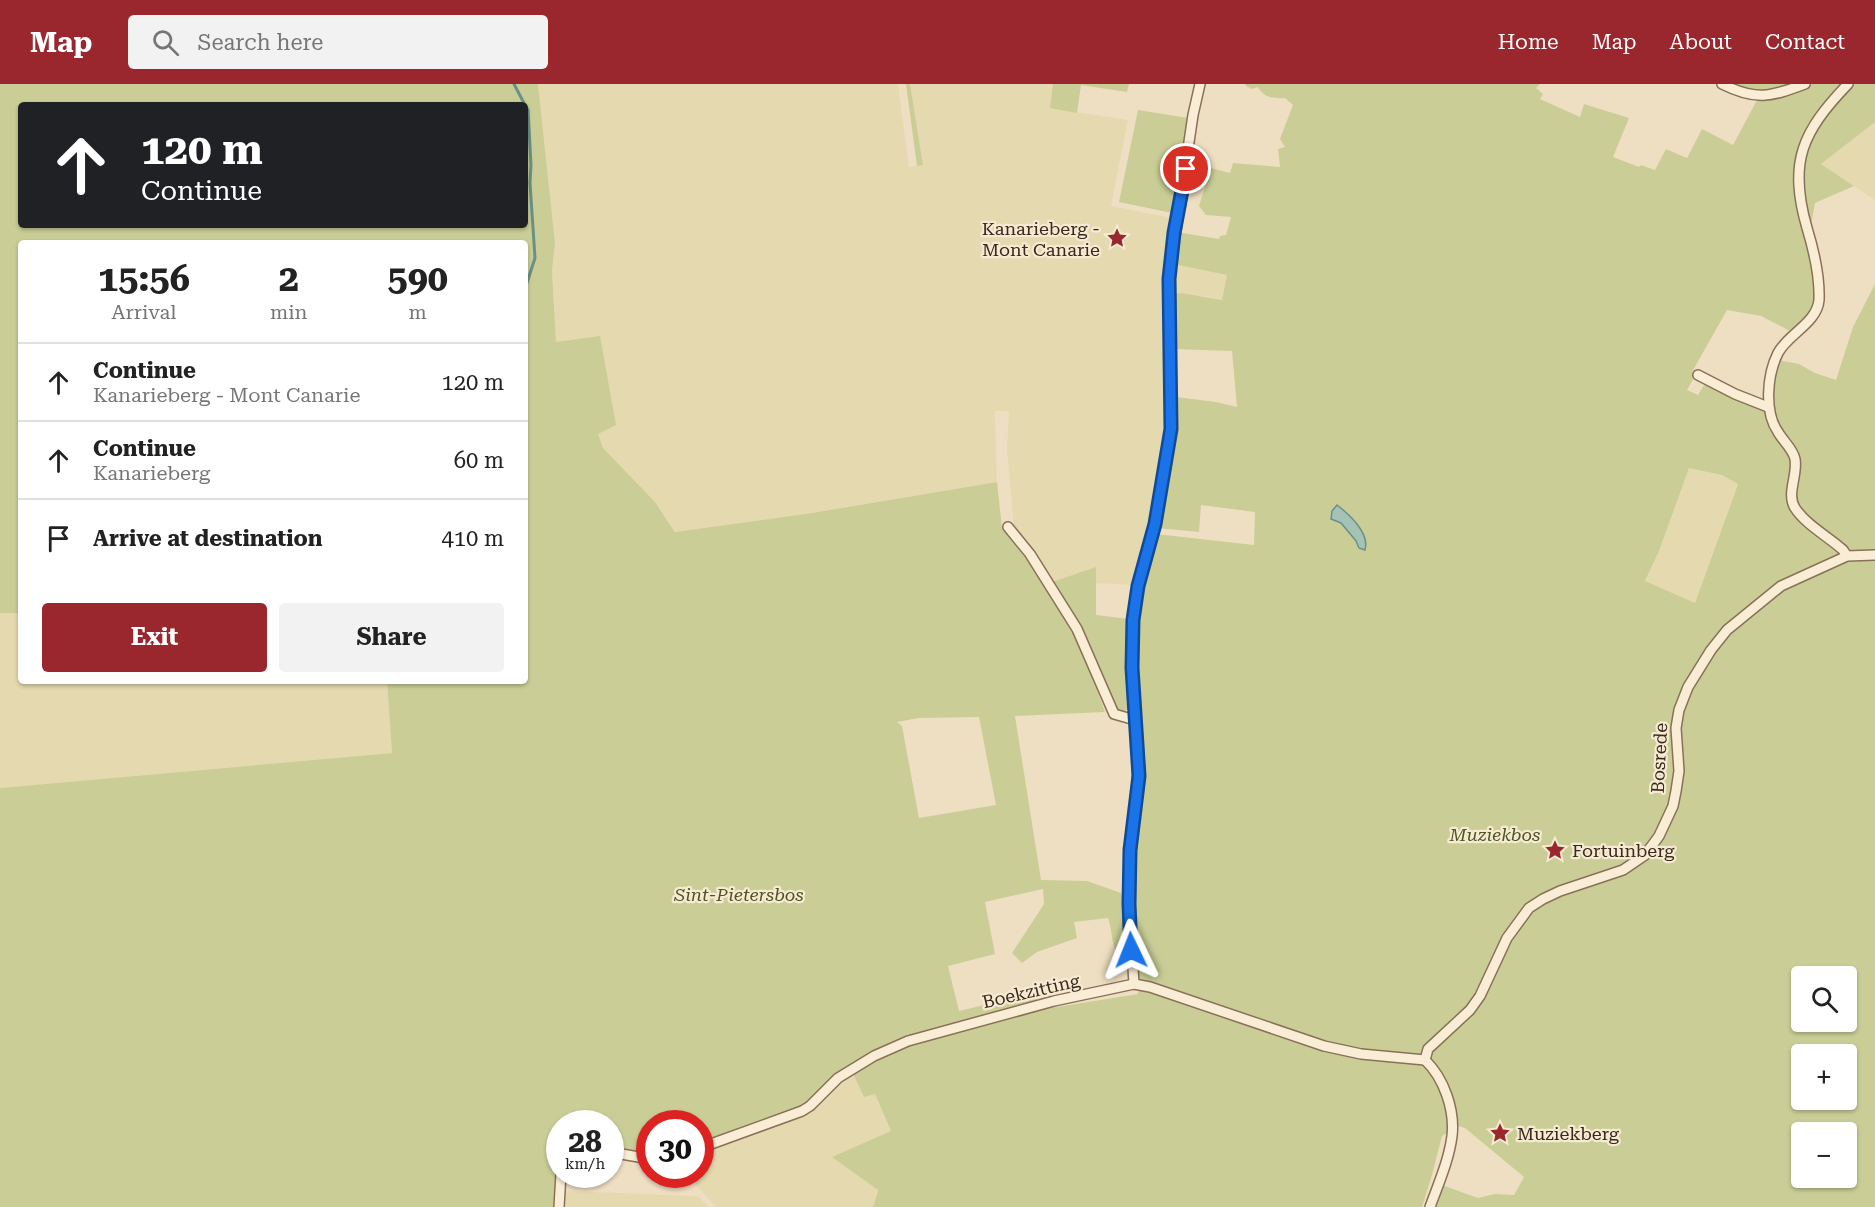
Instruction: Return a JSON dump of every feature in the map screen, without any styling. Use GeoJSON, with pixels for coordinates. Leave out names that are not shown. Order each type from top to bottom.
{"type":"FeatureCollection","features":[{"type":"Feature","properties":{"kind":"street"},"geometry":{"type":"LineString","coordinates":[[1134,984],[1129,873],[1139,761],[1134,720],[1133,620],[1138,586],[1155,524],[1171,429],[1170,270],[1194,108],[1200,84]]}},
{"type":"Feature","properties":{"kind":"street"},"geometry":{"type":"LineString","coordinates":[[1722,84],[1753,96],[1772,94],[1805,84]]}},
{"type":"Feature","properties":{"kind":"street"},"geometry":{"type":"LineString","coordinates":[[1847,556],[1844,550],[1802,516],[1794,506],[1792,499],[1795,456],[1777,431],[1768,407],[1772,371],[1778,355],[1795,332],[1814,315],[1819,301],[1816,265],[1805,218],[1799,163],[1804,143],[1817,120],[1848,84]]}},
{"type":"Feature","properties":{"kind":"street"},"geometry":{"type":"LineString","coordinates":[[1698,375],[1735,394],[1768,407]]}},
{"type":"Feature","properties":{"kind":"street"},"geometry":{"type":"LineString","coordinates":[[1008,527],[1030,554],[1077,629],[1113,714],[1134,720]]}},
{"type":"Feature","properties":{"kind":"street","name":"Bosrede"},"geometry":{"type":"LineString","coordinates":[[1425,1060],[1428,1049],[1470,1010],[1480,996],[1507,938],[1529,908],[1560,891],[1623,870],[1640,860],[1652,848],[1667,823],[1676,791],[1679,771],[1676,728],[1679,710],[1688,687],[1722,636],[1773,592],[1847,556],[1875,555]]}},
{"type":"Feature","properties":{"kind":"street","name":"Boekzitting"},"geometry":{"type":"LineString","coordinates":[[714,1143],[802,1111],[838,1078],[874,1056],[908,1041],[1032,1007],[1134,984],[1150,987],[1335,1048],[1369,1055],[1425,1060]]}},
{"type":"Feature","properties":{"kind":"street"},"geometry":{"type":"LineString","coordinates":[[1425,1060],[1432,1067],[1447,1097],[1452,1136],[1430,1207]]}},
{"type":"Feature","properties":{"kind":"street"},"geometry":{"type":"LineString","coordinates":[[559,1207],[560,1188]]}},
{"type":"Feature","properties":{"kind":"shaded area"},"geometry":{"type":"Polygon","coordinates":[[[538,84],[898,84],[909,167],[923,165],[910,84],[1053,84],[1050,108],[1128,120],[1111,206],[1172,218],[1165,274],[1168,420],[1151,526],[1133,585],[1096,583],[1096,567],[1052,582],[1014,529],[1007,449],[1009,411],[995,411],[997,482],[812,513],[676,532],[655,502],[603,449],[556,343],[552,271],[555,243],[538,84]]]}},
{"type":"Feature","properties":{"kind":"shaded area"},"geometry":{"type":"Polygon","coordinates":[[[1875,122],[1875,200],[1821,164],[1875,122]]]}},
{"type":"Feature","properties":{"kind":"shaded area"},"geometry":{"type":"Polygon","coordinates":[[[1173,264],[1227,275],[1222,300],[1175,294],[1173,264]]]}},
{"type":"Feature","properties":{"kind":"shaded area"},"geometry":{"type":"Polygon","coordinates":[[[1689,467],[1722,475],[1738,483],[1695,603],[1645,582],[1659,551],[1689,467]]]}},
{"type":"Feature","properties":{"kind":"shaded area"},"geometry":{"type":"Polygon","coordinates":[[[1337,505],[1362,531],[1366,544],[1365,550],[1359,548],[1341,523],[1331,519],[1332,511],[1337,505]]]}},
{"type":"Feature","properties":{"kind":"shaded area"},"geometry":{"type":"Polygon","coordinates":[[[0,613],[18,613],[18,684],[387,684],[392,753],[0,788],[0,613]]]}},
{"type":"Feature","properties":{"kind":"shaded area"},"geometry":{"type":"Polygon","coordinates":[[[854,1073],[875,1094],[891,1131],[873,1207],[716,1207],[699,1188],[714,1188],[714,1146],[808,1112],[836,1082],[854,1073]]]}},
{"type":"Feature","properties":{"kind":"shaded area"},"geometry":{"type":"Polygon","coordinates":[[[564,1191],[698,1196],[709,1207],[563,1207],[564,1191]]]}},
{"type":"Feature","properties":{"kind":"green space"},"geometry":{"type":"Polygon","coordinates":[[[0,84],[538,84],[555,243],[552,271],[556,342],[600,336],[616,425],[598,434],[603,448],[655,502],[675,532],[812,513],[997,482],[1002,528],[1030,564],[1065,617],[1080,645],[1105,712],[1015,716],[1041,880],[1087,881],[1121,893],[1126,901],[1126,956],[1121,960],[1115,951],[1108,918],[1074,922],[1077,938],[1037,952],[1022,963],[1012,953],[1044,904],[1043,889],[985,902],[995,954],[948,966],[959,1011],[1035,993],[1038,1010],[1138,994],[1133,876],[1141,765],[1136,676],[1139,587],[1156,534],[1254,545],[1255,512],[1201,505],[1199,532],[1157,528],[1176,414],[1176,397],[1237,407],[1232,351],[1174,349],[1175,294],[1222,300],[1227,275],[1173,264],[1177,232],[1219,239],[1220,236],[1226,235],[1231,217],[1206,215],[1199,206],[1211,168],[1230,173],[1233,163],[1280,167],[1278,149],[1285,147],[1280,139],[1293,105],[1285,98],[1270,97],[1263,94],[1258,87],[1252,89],[1245,84],[1540,84],[1536,88],[1543,94],[1540,99],[1580,117],[1584,104],[1629,118],[1613,157],[1639,167],[1641,165],[1655,170],[1666,149],[1687,158],[1702,129],[1733,145],[1757,100],[1798,90],[1811,84],[1845,84],[1798,157],[1815,267],[1816,301],[1808,316],[1792,332],[1761,316],[1727,310],[1692,372],[1696,374],[1687,390],[1698,395],[1706,382],[1765,409],[1773,417],[1773,387],[1778,360],[1799,364],[1815,373],[1836,380],[1853,327],[1875,284],[1875,1207],[1434,1207],[1442,1185],[1478,1198],[1495,1194],[1514,1195],[1524,1177],[1465,1128],[1458,1126],[1442,1136],[1422,1207],[873,1207],[878,1190],[832,1157],[891,1131],[875,1094],[864,1097],[853,1073],[836,1082],[830,1078],[817,1094],[799,1108],[714,1140],[714,1110],[636,1110],[636,1155],[624,1152],[624,1110],[546,1110],[546,1188],[559,1188],[559,1207],[0,1207],[0,788],[392,753],[387,684],[528,684],[528,240],[18,240],[18,613],[0,613],[0,84]],[[1689,468],[1659,551],[1645,581],[1695,603],[1738,484],[1722,475],[1689,468]],[[1346,511],[1341,523],[1355,541],[1361,530],[1346,511]],[[979,717],[919,718],[897,722],[902,726],[919,818],[996,805],[979,717]]]}},
{"type":"Feature","properties":{"kind":"green space"},"geometry":{"type":"Polygon","coordinates":[[[906,84],[910,84],[923,165],[917,166],[906,84]]]}},
{"type":"Feature","properties":{"kind":"green space"},"geometry":{"type":"Polygon","coordinates":[[[1053,84],[1129,84],[1127,92],[1081,85],[1077,113],[1050,108],[1053,84]]]}},
{"type":"Feature","properties":{"kind":"green space"},"geometry":{"type":"Polygon","coordinates":[[[1726,84],[1799,84],[1757,94],[1726,84]]]}},
{"type":"Feature","properties":{"kind":"green space"},"geometry":{"type":"Polygon","coordinates":[[[1850,84],[1875,84],[1875,122],[1821,164],[1854,186],[1815,203],[1811,225],[1802,196],[1799,173],[1803,154],[1813,132],[1850,84]]]}},
{"type":"Feature","properties":{"kind":"green space"},"geometry":{"type":"Polygon","coordinates":[[[1138,110],[1188,118],[1182,167],[1172,213],[1119,202],[1138,110]]]}},
{"type":"Feature","properties":{"kind":"green space"},"geometry":{"type":"Polygon","coordinates":[[[1096,567],[1096,615],[1129,619],[1128,709],[1121,713],[1115,712],[1052,582],[1096,567]]]}},
{"type":"Feature","properties":{"kind":"waterway"},"geometry":{"type":"LineString","coordinates":[[514,84],[523,102]]}},
{"type":"Feature","properties":{"kind":"waterway"},"geometry":{"type":"LineString","coordinates":[[528,110],[535,258],[528,280]]}},
{"type":"Feature","properties":{"kind":"place","name":"Kanarieberg - Mont Canarie"},"geometry":{"type":"Point","coordinates":[1117,238]}},
{"type":"Feature","properties":{"kind":"place","name":"Fortuinberg"},"geometry":{"type":"Point","coordinates":[1555,850]}},
{"type":"Feature","properties":{"kind":"place","name":"Muziekberg"},"geometry":{"type":"Point","coordinates":[1500,1133]}},
{"type":"Feature","properties":{"kind":"route"},"geometry":{"type":"LineString","coordinates":[[1131,950],[1130,850],[1139,776],[1134,720],[1133,620],[1138,586],[1155,524],[1171,429],[1169,279],[1174,233],[1186,169]]}},
{"type":"Feature","properties":{"kind":"park label","name":"Muziekbos"},"geometry":{"type":"Point","coordinates":[1495,834]}},
{"type":"Feature","properties":{"kind":"park label","name":"Sint-Pietersbos"},"geometry":{"type":"Point","coordinates":[739,894]}}]}
